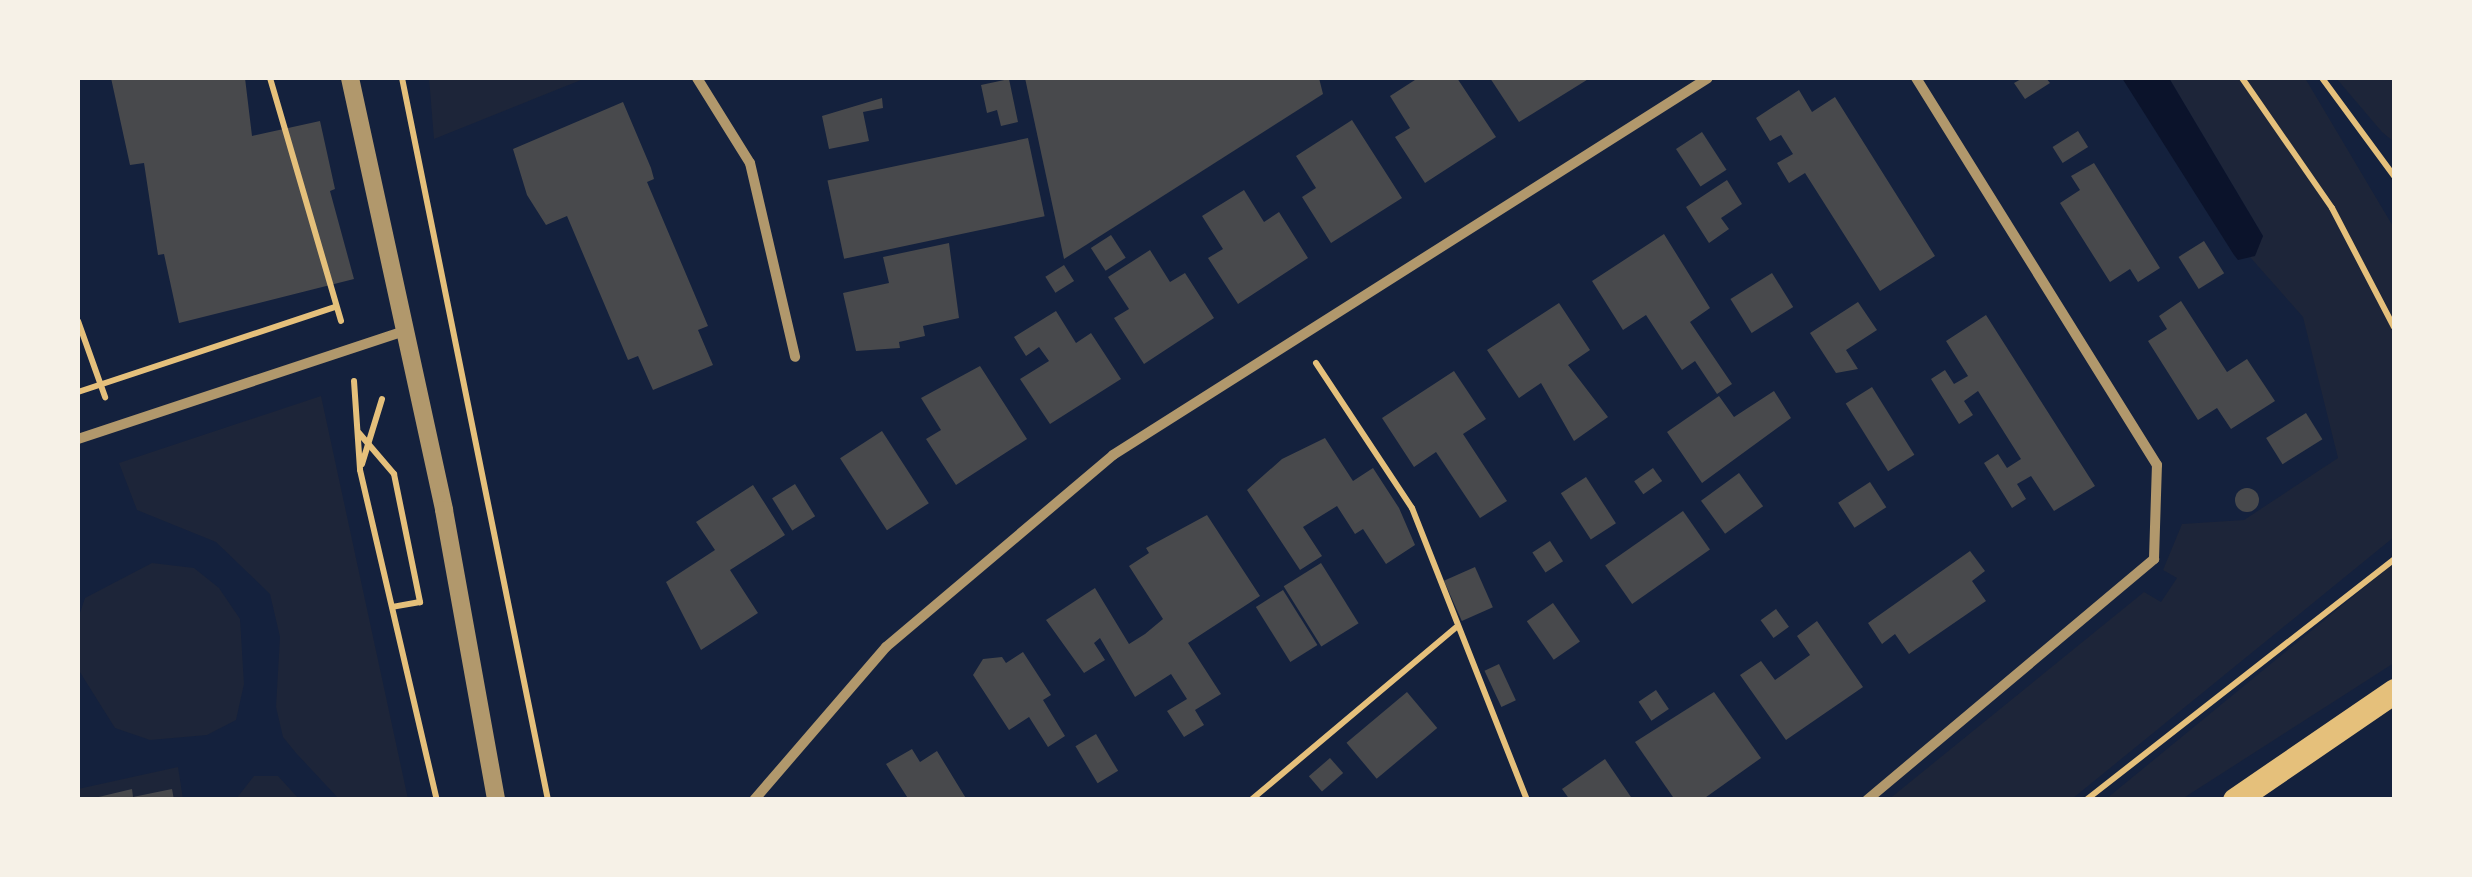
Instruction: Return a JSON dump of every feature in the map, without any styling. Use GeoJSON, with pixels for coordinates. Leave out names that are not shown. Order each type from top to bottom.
{"type":"FeatureCollection","features":[{"type":"Feature","properties":{"kind":"main road"},"geometry":{"type":"LineString","coordinates":[[2235,800],[2394,691]]}},
{"type":"Feature","properties":{"kind":"street"},"geometry":{"type":"LineString","coordinates":[[350,78],[496,800]]}},
{"type":"Feature","properties":{"kind":"street"},"geometry":{"type":"LineString","coordinates":[[697,78],[750,163],[796,357]]}},
{"type":"Feature","properties":{"kind":"street"},"geometry":{"type":"LineString","coordinates":[[754,800],[886,647],[1113,455],[1708,78]]}},
{"type":"Feature","properties":{"kind":"street"},"geometry":{"type":"LineString","coordinates":[[1866,800],[2154,559],[2156,465],[1916,78]]}},
{"type":"Feature","properties":{"kind":"street"},"geometry":{"type":"LineString","coordinates":[[78,440],[404,331]]}},
{"type":"Feature","properties":{"kind":"path"},"geometry":{"type":"LineString","coordinates":[[270,78],[336,307],[352,348],[360,470],[437,800]]}},
{"type":"Feature","properties":{"kind":"path"},"geometry":{"type":"LineString","coordinates":[[402,78],[548,800]]}},
{"type":"Feature","properties":{"kind":"path"},"geometry":{"type":"LineString","coordinates":[[2242,78],[2332,208],[2394,326]]}},
{"type":"Feature","properties":{"kind":"path"},"geometry":{"type":"LineString","coordinates":[[2322,78],[2394,176]]}},
{"type":"Feature","properties":{"kind":"path"},"geometry":{"type":"LineString","coordinates":[[78,392],[336,307]]}},
{"type":"Feature","properties":{"kind":"path"},"geometry":{"type":"LineString","coordinates":[[78,320],[115,427]]}},
{"type":"Feature","properties":{"kind":"path"},"geometry":{"type":"LineString","coordinates":[[1298,337],[1412,508],[1455,628],[1527,800]]}},
{"type":"Feature","properties":{"kind":"path"},"geometry":{"type":"LineString","coordinates":[[358,432],[394,474],[420,602],[392,607]]}},
{"type":"Feature","properties":{"kind":"path"},"geometry":{"type":"LineString","coordinates":[[2086,800],[2394,559]]}},
{"type":"Feature","properties":{"kind":"path"},"geometry":{"type":"LineString","coordinates":[[1251,800],[1455,628]]}},
{"type":"Feature","properties":{"kind":"shaded area"},"geometry":{"type":"Polygon","coordinates":[[[429,78],[586,78],[434,139],[429,78]]]}},
{"type":"Feature","properties":{"kind":"shaded area"},"geometry":{"type":"Polygon","coordinates":[[[2122,78],[2169,78],[2263,236],[2255,256],[2238,260],[2234,255],[2122,78]]]}},
{"type":"Feature","properties":{"kind":"shaded area"},"geometry":{"type":"Polygon","coordinates":[[[2169,78],[2305,78],[2394,228],[2394,537],[2072,799],[1888,800],[2144,592],[2161,602],[2177,578],[2163,570],[2182,524],[2244,520],[2338,458],[2303,317],[2250,257],[2263,236],[2169,78]]]}},
{"type":"Feature","properties":{"kind":"shaded area"},"geometry":{"type":"Polygon","coordinates":[[[2336,78],[2394,78],[2394,142],[2382,132],[2336,78]]]}},
{"type":"Feature","properties":{"kind":"shaded area"},"geometry":{"type":"Polygon","coordinates":[[[321,396],[408,799],[339,799],[296,753],[283,737],[276,707],[280,637],[270,594],[216,542],[137,510],[119,463],[321,396]]]}},
{"type":"Feature","properties":{"kind":"shaded area"},"geometry":{"type":"Polygon","coordinates":[[[152,563],[194,568],[219,588],[240,619],[244,684],[236,720],[207,735],[150,740],[115,728],[78,669],[78,619],[85,598],[152,563]]]}},
{"type":"Feature","properties":{"kind":"shaded area"},"geometry":{"type":"Polygon","coordinates":[[[2394,563],[2394,663],[2182,799],[2106,799],[2394,563]]]}},
{"type":"Feature","properties":{"kind":"shaded area"},"geometry":{"type":"Polygon","coordinates":[[[178,767],[183,799],[78,799],[78,789],[178,767]]]}},
{"type":"Feature","properties":{"kind":"shaded area"},"geometry":{"type":"Polygon","coordinates":[[[254,776],[278,776],[299,799],[236,799],[254,776]]]}},
{"type":"Feature","properties":{"kind":"building"},"geometry":{"type":"Polygon","coordinates":[[[111,78],[245,78],[252,136],[320,121],[335,189],[330,191],[354,279],[179,323],[164,254],[158,255],[144,163],[130,165],[111,78]]]}},
{"type":"Feature","properties":{"kind":"building"},"geometry":{"type":"Polygon","coordinates":[[[1025,78],[1319,78],[1323,94],[1064,259],[1025,78]]]}},
{"type":"Feature","properties":{"kind":"building"},"geometry":{"type":"Polygon","coordinates":[[[1418,78],[1457,78],[1496,137],[1425,183],[1395,137],[1410,128],[1390,96],[1418,78]]]}},
{"type":"Feature","properties":{"kind":"building"},"geometry":{"type":"Polygon","coordinates":[[[1490,78],[1590,78],[1519,122],[1490,78]]]}},
{"type":"Feature","properties":{"kind":"building"},"geometry":{"type":"Polygon","coordinates":[[[2023,78],[2046,78],[2050,83],[2025,99],[2014,83],[2023,78]]]}},
{"type":"Feature","properties":{"kind":"building"},"geometry":{"type":"Polygon","coordinates":[[[1009,79],[1018,122],[1001,126],[997,110],[987,113],[981,85],[1009,79]]]}},
{"type":"Feature","properties":{"kind":"building"},"geometry":{"type":"Polygon","coordinates":[[[1799,90],[1812,112],[1835,97],[1935,256],[1880,291],[1805,173],[1789,183],[1777,163],[1793,154],[1781,135],[1770,141],[1756,118],[1799,90]]]}},
{"type":"Feature","properties":{"kind":"building"},"geometry":{"type":"Polygon","coordinates":[[[882,98],[883,108],[863,112],[869,141],[829,149],[822,116],[882,98]]]}},
{"type":"Feature","properties":{"kind":"building"},"geometry":{"type":"Polygon","coordinates":[[[623,102],[651,168],[654,179],[647,182],[708,326],[698,330],[713,365],[653,390],[638,356],[628,360],[567,216],[546,225],[527,195],[513,149],[623,102]]]}},
{"type":"Feature","properties":{"kind":"building"},"geometry":{"type":"Polygon","coordinates":[[[1352,120],[1402,198],[1331,243],[1302,197],[1316,188],[1296,156],[1352,120]]]}},
{"type":"Feature","properties":{"kind":"building"},"geometry":{"type":"Polygon","coordinates":[[[2078,131],[2088,147],[2063,163],[2053,147],[2078,131]]]}},
{"type":"Feature","properties":{"kind":"building"},"geometry":{"type":"Polygon","coordinates":[[[1702,132],[1727,170],[1701,187],[1676,149],[1702,132]]]}},
{"type":"Feature","properties":{"kind":"building"},"geometry":{"type":"Polygon","coordinates":[[[1028,138],[1045,216],[844,259],[827,181],[1028,138]]]}},
{"type":"Feature","properties":{"kind":"building"},"geometry":{"type":"Polygon","coordinates":[[[2094,163],[2160,268],[2138,282],[2130,269],[2110,282],[2060,203],[2080,190],[2071,176],[2094,163]]]}},
{"type":"Feature","properties":{"kind":"building"},"geometry":{"type":"Polygon","coordinates":[[[1727,180],[1742,204],[1721,218],[1729,229],[1709,243],[1686,207],[1727,180]]]}},
{"type":"Feature","properties":{"kind":"building"},"geometry":{"type":"Polygon","coordinates":[[[1244,190],[1264,222],[1279,212],[1308,258],[1238,304],[1208,258],[1223,249],[1202,216],[1244,190]]]}},
{"type":"Feature","properties":{"kind":"building"},"geometry":{"type":"Polygon","coordinates":[[[1664,234],[1710,308],[1690,322],[1732,384],[1717,394],[1695,361],[1682,370],[1646,315],[1623,330],[1592,281],[1664,234]]]}},
{"type":"Feature","properties":{"kind":"building"},"geometry":{"type":"Polygon","coordinates":[[[1111,235],[1126,258],[1106,271],[1091,248],[1111,235]]]}},
{"type":"Feature","properties":{"kind":"building"},"geometry":{"type":"Polygon","coordinates":[[[2204,241],[2224,273],[2199,289],[2179,257],[2204,241]]]}},
{"type":"Feature","properties":{"kind":"building"},"geometry":{"type":"Polygon","coordinates":[[[949,243],[959,318],[923,326],[925,336],[899,342],[900,348],[856,351],[843,293],[889,283],[883,257],[949,243]]]}},
{"type":"Feature","properties":{"kind":"building"},"geometry":{"type":"Polygon","coordinates":[[[1150,250],[1170,282],[1185,273],[1214,318],[1144,364],[1114,318],[1129,309],[1108,277],[1150,250]]]}},
{"type":"Feature","properties":{"kind":"building"},"geometry":{"type":"Polygon","coordinates":[[[1064,265],[1074,281],[1055,293],[1045,277],[1064,265]]]}},
{"type":"Feature","properties":{"kind":"building"},"geometry":{"type":"Polygon","coordinates":[[[1772,273],[1793,307],[1752,333],[1730,299],[1772,273]]]}},
{"type":"Feature","properties":{"kind":"building"},"geometry":{"type":"Polygon","coordinates":[[[2181,301],[2227,372],[2247,359],[2275,401],[2231,429],[2217,408],[2198,420],[2148,341],[2167,329],[2159,316],[2181,301]]]}},
{"type":"Feature","properties":{"kind":"building"},"geometry":{"type":"Polygon","coordinates":[[[1858,302],[1877,330],[1846,350],[1858,369],[1836,373],[1810,333],[1858,302]]]}},
{"type":"Feature","properties":{"kind":"building"},"geometry":{"type":"Polygon","coordinates":[[[1559,303],[1590,350],[1568,365],[1608,417],[1574,441],[1541,383],[1519,398],[1487,350],[1559,303]]]}},
{"type":"Feature","properties":{"kind":"building"},"geometry":{"type":"Polygon","coordinates":[[[1056,311],[1076,343],[1091,333],[1121,379],[1050,424],[1020,379],[1049,361],[1039,347],[1026,356],[1014,337],[1056,311]]]}},
{"type":"Feature","properties":{"kind":"building"},"geometry":{"type":"Polygon","coordinates":[[[1986,315],[2095,486],[2054,511],[2031,476],[2017,484],[2026,499],[2012,508],[1984,463],[1998,454],[2007,468],[2021,459],[1978,391],[1964,401],[1973,415],[1959,424],[1931,379],[1945,370],[1954,384],[1968,376],[1946,341],[1986,315]]]}},
{"type":"Feature","properties":{"kind":"building"},"geometry":{"type":"Polygon","coordinates":[[[980,366],[1027,439],[956,485],[926,439],[941,430],[921,398],[980,366]]]}},
{"type":"Feature","properties":{"kind":"building"},"geometry":{"type":"Polygon","coordinates":[[[1454,371],[1486,419],[1463,434],[1507,501],[1480,518],[1436,452],[1414,467],[1382,418],[1454,371]]]}},
{"type":"Feature","properties":{"kind":"building"},"geometry":{"type":"Polygon","coordinates":[[[1872,387],[1914,455],[1888,471],[1846,403],[1872,387]]]}},
{"type":"Feature","properties":{"kind":"building"},"geometry":{"type":"Polygon","coordinates":[[[1774,391],[1791,418],[1702,483],[1667,432],[1719,396],[1734,417],[1774,391]]]}},
{"type":"Feature","properties":{"kind":"building"},"geometry":{"type":"Polygon","coordinates":[[[2306,413],[2322,439],[2283,464],[2266,438],[2306,413]]]}},
{"type":"Feature","properties":{"kind":"building"},"geometry":{"type":"Polygon","coordinates":[[[882,431],[929,503],[887,530],[840,458],[882,431]]]}},
{"type":"Feature","properties":{"kind":"building"},"geometry":{"type":"Polygon","coordinates":[[[1325,438],[1353,481],[1373,468],[1399,508],[1415,545],[1386,564],[1363,529],[1355,534],[1337,506],[1303,527],[1322,556],[1300,570],[1247,490],[1282,459],[1325,438]]]}},
{"type":"Feature","properties":{"kind":"building"},"geometry":{"type":"Polygon","coordinates":[[[1653,468],[1662,481],[1643,494],[1634,481],[1653,468]]]}},
{"type":"Feature","properties":{"kind":"building"},"geometry":{"type":"Polygon","coordinates":[[[1739,473],[1763,506],[1725,534],[1701,501],[1739,473]]]}},
{"type":"Feature","properties":{"kind":"building"},"geometry":{"type":"Polygon","coordinates":[[[1586,477],[1616,523],[1591,539],[1561,493],[1586,477]]]}},
{"type":"Feature","properties":{"kind":"building"},"geometry":{"type":"Polygon","coordinates":[[[1870,482],[1886,507],[1854,528],[1838,503],[1870,482]]]}},
{"type":"Feature","properties":{"kind":"building"},"geometry":{"type":"Polygon","coordinates":[[[795,484],[815,516],[792,531],[772,498],[795,484]]]}},
{"type":"Feature","properties":{"kind":"building"},"geometry":{"type":"Polygon","coordinates":[[[753,485],[785,535],[730,570],[758,613],[701,650],[666,582],[715,550],[696,522],[753,485]]]}},
{"type":"Feature","properties":{"kind":"building"},"geometry":{"type":"Polygon","coordinates":[[[2247,488],[2259,500],[2247,512],[2235,500],[2247,488]]]}},
{"type":"Feature","properties":{"kind":"building"},"geometry":{"type":"Polygon","coordinates":[[[1683,511],[1710,550],[1632,604],[1605,565],[1683,511]]]}},
{"type":"Feature","properties":{"kind":"building"},"geometry":{"type":"Polygon","coordinates":[[[1207,515],[1260,596],[1188,643],[1221,694],[1195,710],[1204,725],[1184,737],[1167,711],[1187,699],[1171,674],[1135,697],[1100,638],[1094,643],[1105,660],[1084,673],[1046,620],[1095,588],[1129,644],[1145,634],[1163,619],[1129,566],[1149,553],[1146,548],[1207,515]]]}},
{"type":"Feature","properties":{"kind":"building"},"geometry":{"type":"Polygon","coordinates":[[[1550,541],[1563,561],[1545,573],[1532,552],[1550,541]]]}},
{"type":"Feature","properties":{"kind":"building"},"geometry":{"type":"Polygon","coordinates":[[[1970,551],[1985,571],[1972,581],[1986,601],[1909,654],[1895,634],[1882,644],[1868,623],[1970,551]]]}},
{"type":"Feature","properties":{"kind":"building"},"geometry":{"type":"Polygon","coordinates":[[[1321,563],[1359,623],[1321,647],[1284,586],[1321,563]]]}},
{"type":"Feature","properties":{"kind":"building"},"geometry":{"type":"Polygon","coordinates":[[[1475,567],[1493,607],[1462,621],[1444,581],[1475,567]]]}},
{"type":"Feature","properties":{"kind":"building"},"geometry":{"type":"Polygon","coordinates":[[[1283,590],[1317,645],[1290,662],[1256,607],[1283,590]]]}},
{"type":"Feature","properties":{"kind":"building"},"geometry":{"type":"Polygon","coordinates":[[[1553,603],[1580,642],[1554,660],[1527,621],[1553,603]]]}},
{"type":"Feature","properties":{"kind":"building"},"geometry":{"type":"Polygon","coordinates":[[[1776,609],[1789,627],[1774,638],[1761,620],[1776,609]]]}},
{"type":"Feature","properties":{"kind":"building"},"geometry":{"type":"Polygon","coordinates":[[[1817,621],[1863,687],[1786,740],[1740,675],[1761,661],[1775,680],[1810,655],[1797,636],[1817,621]]]}},
{"type":"Feature","properties":{"kind":"building"},"geometry":{"type":"Polygon","coordinates":[[[1023,652],[1051,695],[1043,700],[1065,736],[1048,747],[1029,717],[1009,730],[973,675],[983,659],[1002,657],[1006,663],[1023,652]]]}},
{"type":"Feature","properties":{"kind":"building"},"geometry":{"type":"Polygon","coordinates":[[[1499,664],[1516,700],[1501,707],[1484,671],[1499,664]]]}},
{"type":"Feature","properties":{"kind":"building"},"geometry":{"type":"Polygon","coordinates":[[[1656,690],[1669,709],[1651,721],[1639,702],[1656,690]]]}},
{"type":"Feature","properties":{"kind":"building"},"geometry":{"type":"Polygon","coordinates":[[[1407,692],[1437,728],[1377,779],[1346,743],[1407,692]]]}},
{"type":"Feature","properties":{"kind":"building"},"geometry":{"type":"Polygon","coordinates":[[[1714,692],[1761,758],[1702,800],[1675,800],[1635,742],[1714,692]]]}},
{"type":"Feature","properties":{"kind":"building"},"geometry":{"type":"Polygon","coordinates":[[[1096,734],[1118,771],[1098,783],[1075,746],[1096,734]]]}},
{"type":"Feature","properties":{"kind":"building"},"geometry":{"type":"Polygon","coordinates":[[[912,749],[920,762],[937,751],[967,800],[909,800],[886,764],[912,749]]]}},
{"type":"Feature","properties":{"kind":"building"},"geometry":{"type":"Polygon","coordinates":[[[1330,758],[1343,773],[1322,791],[1309,776],[1330,758]]]}},
{"type":"Feature","properties":{"kind":"building"},"geometry":{"type":"Polygon","coordinates":[[[1605,759],[1633,800],[1570,800],[1562,789],[1605,759]]]}},
{"type":"Feature","properties":{"kind":"building"},"geometry":{"type":"Polygon","coordinates":[[[132,789],[133,797],[172,789],[174,800],[86,800],[132,789]]]}}]}
